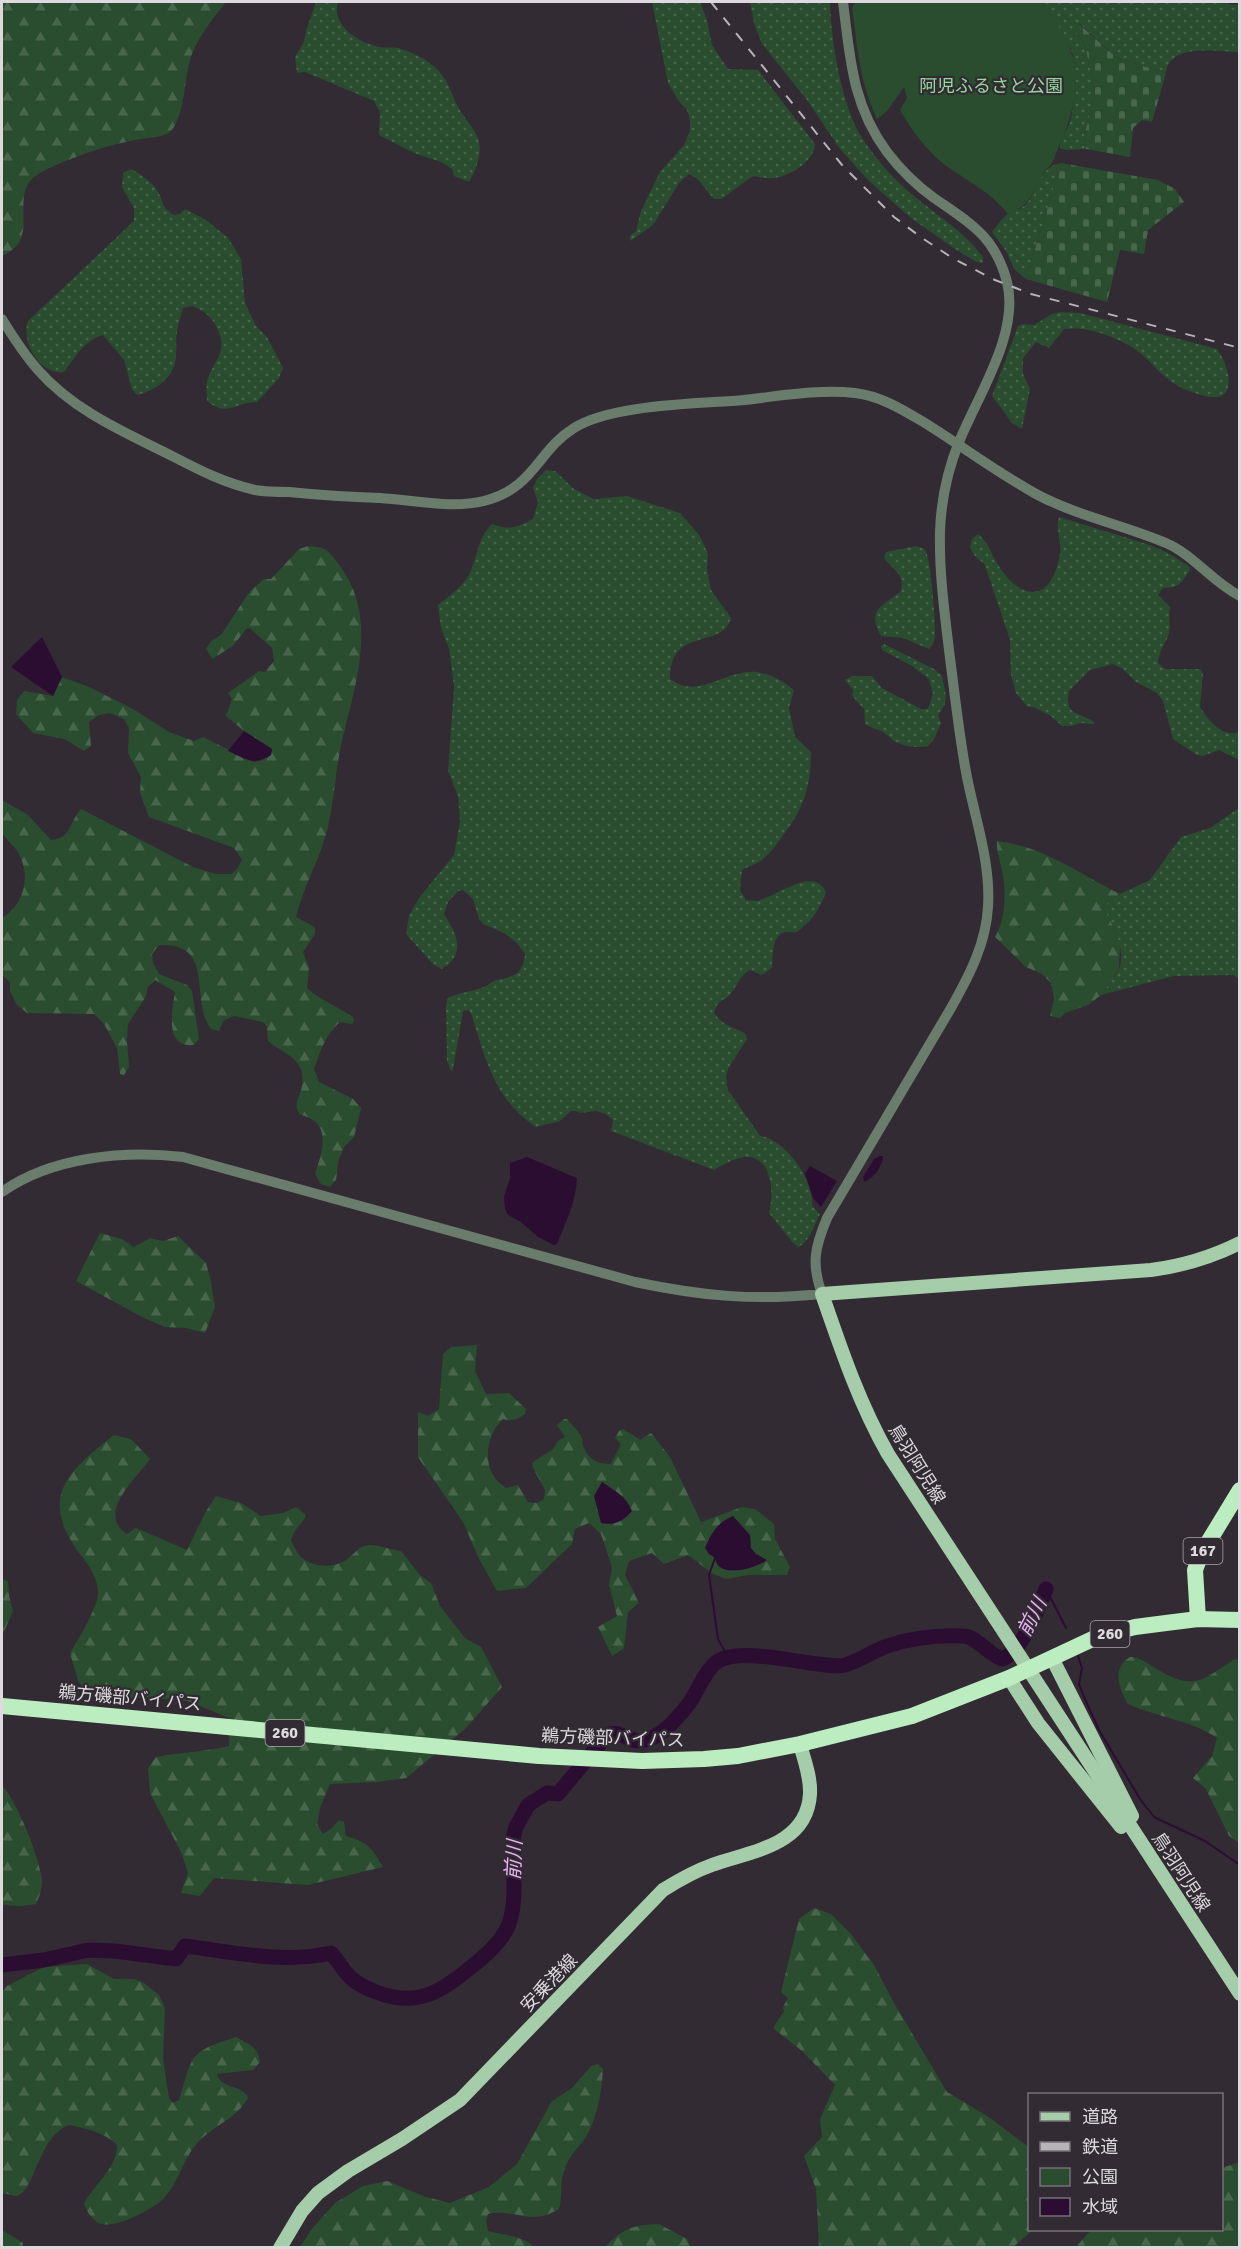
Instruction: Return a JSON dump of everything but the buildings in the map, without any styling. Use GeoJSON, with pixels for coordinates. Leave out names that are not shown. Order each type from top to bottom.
{"type":"FeatureCollection","features":[{"type":"Feature","properties":{"kind":"highway","name":"167"},"geometry":{"type":"LineString","coordinates":[[1198,1619],[1195,1570],[1201,1554],[1239,1490]]}},
{"type":"Feature","properties":{"kind":"highway","name":"鵜方磯部バイパス"},"geometry":{"type":"LineString","coordinates":[[2,1706],[596,1760],[704,1759],[738,1756],[800,1744],[912,1716],[1009,1678],[1099,1636],[1134,1627],[1198,1619],[1239,1620]]}},
{"type":"Feature","properties":{"kind":"main road"},"geometry":{"type":"LineString","coordinates":[[822,1294],[1170,1268],[1209,1256],[1239,1243]]}},
{"type":"Feature","properties":{"kind":"main road","name":"鳥羽阿児線"},"geometry":{"type":"LineString","coordinates":[[822,1294],[852,1379],[873,1427],[888,1454],[1239,1994]]}},
{"type":"Feature","properties":{"kind":"main road"},"geometry":{"type":"LineString","coordinates":[[1052,1658],[1164,1880]]}},
{"type":"Feature","properties":{"kind":"main road"},"geometry":{"type":"LineString","coordinates":[[1009,1678],[1038,1723],[1164,1880]]}},
{"type":"Feature","properties":{"kind":"main road","name":"安乗港線"},"geometry":{"type":"LineString","coordinates":[[280,2247],[302,2211],[318,2193],[348,2171],[441,2113],[478,2082],[663,1890],[693,1873],[778,1842],[796,1829],[802,1820],[810,1796],[810,1784],[800,1744]]}},
{"type":"Feature","properties":{"kind":"street"},"geometry":{"type":"LineString","coordinates":[[2,1192],[44,1171],[90,1158],[152,1153],[183,1157],[646,1284],[688,1293],[738,1298],[782,1298],[822,1294],[814,1264],[819,1237],[827,1218],[970,975],[985,934],[988,906],[986,863],[966,773],[943,603],[940,531],[943,501],[959,444],[996,358],[1005,330],[1010,298],[1003,269],[993,247],[983,234],[918,184],[888,153],[877,136],[861,104],[852,75],[843,2]]}},
{"type":"Feature","properties":{"kind":"street"},"geometry":{"type":"LineString","coordinates":[[2,319],[40,372],[69,399],[93,415],[203,473],[229,484],[260,491],[445,503],[483,501],[504,494],[524,481],[563,435],[576,426],[593,419],[644,408],[817,393],[855,393],[896,406],[1034,493],[1057,504],[1168,544],[1187,556],[1224,588],[1239,596]]}},
{"type":"Feature","properties":{"kind":"green space"},"geometry":{"type":"Polygon","coordinates":[[[2,2],[226,2],[205,30],[193,52],[178,120],[171,131],[159,136],[89,152],[40,173],[30,182],[25,192],[21,239],[15,248],[2,256],[2,2]]]}},
{"type":"Feature","properties":{"kind":"green space"},"geometry":{"type":"Polygon","coordinates":[[[316,2],[338,2],[339,19],[348,32],[372,45],[398,48],[411,53],[432,64],[442,75],[458,107],[478,138],[480,149],[478,161],[469,182],[454,176],[452,169],[441,162],[414,153],[379,135],[380,112],[374,101],[305,72],[297,73],[295,57],[304,42],[316,2]]]}},
{"type":"Feature","properties":{"kind":"green space"},"geometry":{"type":"Polygon","coordinates":[[[652,2],[700,2],[707,20],[712,45],[728,69],[758,70],[815,144],[811,156],[800,167],[779,177],[753,176],[721,199],[714,199],[700,182],[689,174],[679,183],[653,225],[630,241],[630,236],[636,231],[641,211],[660,172],[684,145],[690,131],[687,110],[668,83],[652,2]]]}},
{"type":"Feature","properties":{"kind":"green space"},"geometry":{"type":"Polygon","coordinates":[[[750,2],[830,2],[832,33],[841,85],[858,131],[887,171],[966,238],[983,257],[983,263],[958,251],[911,218],[870,182],[840,149],[807,100],[762,44],[754,23],[750,2]]]}},
{"type":"Feature","properties":{"kind":"green space","name":"阿児ふるさと公園"},"geometry":{"type":"Polygon","coordinates":[[[855,2],[1040,2],[1061,29],[1070,48],[1074,60],[1075,86],[1072,111],[1053,161],[1026,203],[1008,214],[986,193],[945,165],[932,153],[900,110],[907,98],[904,87],[887,111],[877,119],[866,91],[860,65],[852,8],[855,2]]]}},
{"type":"Feature","properties":{"kind":"green space"},"geometry":{"type":"Polygon","coordinates":[[[1040,2],[1212,2],[1239,5],[1239,52],[1207,50],[1185,53],[1169,63],[1166,73],[1117,58],[1079,23],[1076,32],[1085,45],[1095,93],[1084,137],[1086,149],[1066,150],[1060,148],[1060,145],[1070,122],[1073,106],[1075,81],[1073,56],[1071,49],[1040,2]]]}},
{"type":"Feature","properties":{"kind":"green space"},"geometry":{"type":"Polygon","coordinates":[[[1078,23],[1117,58],[1166,73],[1152,122],[1142,120],[1133,128],[1130,157],[1086,149],[1084,137],[1095,93],[1085,45],[1076,32],[1078,23]]]}},
{"type":"Feature","properties":{"kind":"green space"},"geometry":{"type":"Polygon","coordinates":[[[1061,163],[1026,279],[1014,269],[1006,251],[992,232],[1006,216],[1025,205],[1047,169],[1061,163]]]}},
{"type":"Feature","properties":{"kind":"green space"},"geometry":{"type":"Polygon","coordinates":[[[1061,163],[1158,180],[1175,189],[1184,202],[1148,230],[1144,254],[1120,250],[1107,302],[1026,279],[1061,163]]]}},
{"type":"Feature","properties":{"kind":"green space"},"geometry":{"type":"Polygon","coordinates":[[[131,169],[153,185],[170,212],[174,215],[180,214],[185,209],[206,220],[228,238],[241,259],[245,303],[256,326],[267,337],[283,368],[279,378],[257,402],[226,409],[214,406],[207,401],[207,381],[221,350],[220,336],[213,321],[193,306],[183,308],[172,371],[159,385],[143,394],[137,395],[132,389],[124,360],[103,335],[85,345],[64,372],[55,372],[47,368],[34,356],[27,338],[28,321],[134,221],[134,208],[122,187],[123,173],[131,169]]]}},
{"type":"Feature","properties":{"kind":"green space"},"geometry":{"type":"Polygon","coordinates":[[[1060,312],[1080,313],[1217,349],[1228,374],[1227,390],[1223,395],[1216,397],[1195,393],[1168,380],[1140,353],[1123,342],[1090,330],[1064,329],[1049,348],[1036,342],[1023,358],[1023,374],[1030,389],[1022,429],[1012,423],[992,396],[1018,326],[1034,325],[1060,312]]]}},
{"type":"Feature","properties":{"kind":"green space"},"geometry":{"type":"Polygon","coordinates":[[[546,470],[555,471],[574,489],[594,499],[627,496],[680,513],[700,536],[708,554],[707,569],[711,590],[731,618],[726,628],[717,634],[687,645],[678,651],[672,662],[670,679],[679,684],[697,686],[732,675],[755,672],[776,678],[794,690],[789,708],[795,737],[811,752],[807,788],[795,818],[774,848],[759,862],[742,870],[740,890],[746,900],[756,901],[793,885],[812,881],[820,884],[826,892],[818,909],[807,924],[797,932],[782,933],[778,936],[774,946],[772,968],[762,975],[750,970],[747,972],[729,995],[718,1004],[714,1013],[724,1023],[745,1033],[747,1039],[729,1067],[726,1076],[728,1090],[760,1136],[779,1145],[796,1163],[809,1185],[812,1206],[820,1214],[809,1237],[798,1247],[769,1213],[771,1187],[769,1177],[761,1162],[754,1158],[737,1159],[714,1170],[611,1131],[613,1120],[606,1114],[596,1111],[580,1113],[571,1111],[560,1121],[536,1127],[510,1104],[501,1091],[468,1010],[463,1011],[451,1071],[447,1061],[446,1005],[448,998],[479,989],[517,973],[522,966],[525,954],[517,943],[504,933],[483,924],[479,919],[473,899],[463,890],[458,891],[448,902],[444,914],[453,929],[457,943],[455,956],[450,963],[442,969],[433,964],[406,934],[409,916],[419,898],[454,855],[460,822],[458,796],[448,771],[454,687],[449,648],[441,628],[438,605],[469,575],[483,535],[492,524],[513,527],[533,519],[538,502],[533,488],[537,479],[546,470]]]}},
{"type":"Feature","properties":{"kind":"green space"},"geometry":{"type":"Polygon","coordinates":[[[1059,517],[1150,545],[1189,566],[1190,570],[1180,584],[1163,588],[1158,595],[1170,607],[1170,627],[1158,663],[1165,669],[1200,669],[1203,674],[1200,707],[1216,727],[1227,732],[1239,732],[1239,760],[1219,750],[1203,756],[1197,755],[1173,739],[1163,701],[1157,693],[1136,682],[1123,669],[1113,664],[1090,670],[1069,691],[1070,709],[1093,721],[1094,724],[1081,723],[1062,726],[1051,716],[1027,706],[1016,693],[1011,675],[1010,640],[985,565],[974,555],[970,547],[972,539],[978,534],[985,541],[1008,578],[1026,591],[1035,592],[1050,581],[1056,570],[1060,554],[1059,517]]]}},
{"type":"Feature","properties":{"kind":"green space"},"geometry":{"type":"Polygon","coordinates":[[[308,546],[319,547],[327,551],[340,566],[352,587],[359,609],[361,631],[357,677],[341,746],[327,831],[296,917],[315,927],[315,934],[303,952],[309,968],[307,988],[353,1017],[354,1020],[352,1024],[340,1022],[330,1032],[314,1069],[319,1082],[353,1099],[361,1108],[354,1137],[344,1147],[338,1162],[336,1180],[330,1187],[321,1184],[315,1174],[323,1142],[320,1127],[315,1121],[300,1114],[297,1109],[302,1077],[298,1063],[268,1041],[267,1027],[263,1022],[234,1016],[223,1021],[219,1031],[211,1029],[205,1017],[195,963],[188,953],[177,947],[159,945],[152,954],[153,963],[159,974],[187,985],[192,991],[199,1039],[194,1045],[178,1041],[172,1026],[175,992],[155,980],[148,987],[145,998],[128,1024],[129,1067],[124,1075],[120,1074],[117,1048],[104,1024],[94,1014],[27,1013],[17,1005],[10,991],[10,982],[2,975],[2,918],[10,912],[20,898],[25,872],[19,854],[2,832],[2,800],[28,815],[51,840],[58,839],[66,833],[81,809],[193,867],[216,874],[231,874],[242,860],[234,848],[149,817],[140,793],[141,777],[128,753],[129,728],[124,719],[110,713],[99,715],[89,722],[91,746],[84,751],[64,739],[33,733],[16,714],[17,700],[24,691],[53,696],[62,677],[89,687],[133,709],[169,732],[194,741],[203,737],[253,762],[261,761],[271,755],[272,749],[226,716],[232,699],[228,693],[259,671],[265,672],[274,661],[272,648],[250,628],[246,629],[233,646],[212,659],[206,649],[211,641],[221,635],[250,591],[264,579],[271,579],[299,549],[308,546]]]}},
{"type":"Feature","properties":{"kind":"green space"},"geometry":{"type":"Polygon","coordinates":[[[916,546],[925,550],[931,578],[935,637],[929,649],[903,638],[881,636],[875,620],[879,609],[901,591],[901,579],[884,557],[886,552],[916,546]]]}},
{"type":"Feature","properties":{"kind":"green space"},"geometry":{"type":"Polygon","coordinates":[[[884,644],[934,669],[942,676],[946,696],[945,704],[938,715],[941,723],[928,746],[902,745],[883,732],[865,724],[864,709],[852,696],[853,690],[845,680],[852,676],[872,676],[882,688],[921,709],[928,709],[933,694],[929,679],[912,666],[882,650],[881,646],[884,644]]]}},
{"type":"Feature","properties":{"kind":"green space"},"geometry":{"type":"Polygon","coordinates":[[[1239,808],[1239,979],[1233,975],[1174,976],[1101,995],[1121,963],[1118,938],[1102,907],[1120,894],[1150,880],[1181,837],[1210,828],[1239,808]]]}},
{"type":"Feature","properties":{"kind":"green space"},"geometry":{"type":"Polygon","coordinates":[[[997,841],[1046,855],[1120,894],[1102,907],[1120,944],[1119,969],[1101,995],[1088,1005],[1065,1013],[1060,1018],[1050,1016],[1054,998],[1051,983],[1042,974],[1026,967],[995,937],[1003,913],[1004,895],[997,841]]]}},
{"type":"Feature","properties":{"kind":"green space"},"geometry":{"type":"Polygon","coordinates":[[[100,1233],[122,1239],[134,1247],[150,1238],[163,1241],[178,1236],[206,1263],[210,1277],[215,1307],[205,1333],[186,1328],[165,1327],[76,1281],[100,1233]]]}},
{"type":"Feature","properties":{"kind":"green space"},"geometry":{"type":"Polygon","coordinates":[[[477,1345],[475,1371],[486,1394],[509,1393],[526,1409],[525,1414],[517,1419],[503,1419],[490,1439],[488,1455],[491,1471],[506,1488],[518,1485],[528,1502],[537,1503],[544,1499],[545,1490],[532,1466],[533,1462],[553,1449],[558,1441],[565,1437],[557,1425],[564,1419],[567,1419],[579,1433],[588,1456],[602,1463],[611,1464],[621,1444],[615,1438],[619,1431],[623,1429],[640,1440],[651,1433],[670,1457],[701,1522],[742,1507],[755,1509],[774,1524],[775,1539],[790,1567],[787,1575],[748,1575],[726,1579],[713,1574],[688,1555],[664,1564],[652,1553],[629,1561],[625,1575],[639,1603],[628,1612],[624,1648],[612,1656],[598,1627],[617,1616],[609,1585],[612,1567],[601,1534],[589,1523],[575,1529],[572,1544],[526,1588],[497,1591],[479,1559],[463,1522],[418,1457],[418,1412],[428,1416],[439,1409],[443,1354],[451,1347],[477,1345]]]}},
{"type":"Feature","properties":{"kind":"green space"},"geometry":{"type":"Polygon","coordinates":[[[114,1435],[131,1439],[150,1459],[117,1506],[115,1516],[118,1526],[127,1534],[136,1528],[187,1550],[216,1496],[241,1503],[261,1516],[283,1513],[296,1507],[306,1515],[291,1541],[301,1557],[317,1565],[329,1566],[341,1563],[359,1549],[369,1545],[401,1551],[420,1575],[431,1583],[440,1606],[465,1638],[481,1647],[502,1687],[465,1729],[406,1778],[330,1784],[320,1808],[317,1824],[323,1834],[339,1820],[344,1822],[346,1836],[369,1847],[383,1867],[308,1885],[214,1878],[200,1896],[181,1893],[188,1873],[181,1852],[150,1793],[148,1768],[156,1757],[229,1746],[229,1718],[188,1701],[118,1698],[89,1694],[78,1681],[70,1653],[94,1608],[98,1589],[93,1573],[67,1534],[61,1517],[60,1501],[64,1487],[72,1474],[97,1448],[114,1435]]]}},
{"type":"Feature","properties":{"kind":"green space"},"geometry":{"type":"Polygon","coordinates":[[[2,1579],[8,1581],[13,1611],[2,1636],[2,1579]]]}},
{"type":"Feature","properties":{"kind":"green space"},"geometry":{"type":"Polygon","coordinates":[[[1130,1657],[1140,1659],[1179,1680],[1189,1682],[1205,1678],[1235,1659],[1239,1660],[1239,1843],[1229,1836],[1206,1789],[1193,1778],[1212,1756],[1217,1738],[1196,1727],[1128,1704],[1118,1679],[1120,1667],[1130,1657]]]}},
{"type":"Feature","properties":{"kind":"green space"},"geometry":{"type":"Polygon","coordinates":[[[2,1785],[21,1817],[37,1858],[42,1881],[36,1904],[2,1905],[2,1785]]]}},
{"type":"Feature","properties":{"kind":"green space"},"geometry":{"type":"Polygon","coordinates":[[[814,1908],[831,1914],[850,1933],[874,1965],[947,2092],[987,2116],[1028,2146],[1028,2231],[1032,2231],[1013,2247],[819,2247],[816,2189],[804,2156],[822,2137],[820,2119],[835,2085],[802,2051],[773,2028],[784,2011],[783,2007],[788,1998],[781,1992],[799,1919],[814,1908]]]}},
{"type":"Feature","properties":{"kind":"green space"},"geometry":{"type":"Polygon","coordinates":[[[87,1964],[114,1979],[134,1979],[144,1983],[159,1995],[165,2008],[163,2059],[169,2098],[173,2103],[179,2100],[194,2058],[210,2046],[236,2037],[255,2049],[260,2062],[253,2070],[217,2074],[222,2082],[245,2094],[248,2098],[243,2106],[200,2140],[164,2198],[134,2217],[108,2224],[99,2223],[93,2219],[84,2204],[113,2162],[117,2145],[107,2137],[88,2129],[69,2125],[58,2131],[43,2152],[28,2186],[22,2193],[16,2196],[2,2193],[2,1992],[7,1986],[44,1967],[87,1964]]]}},
{"type":"Feature","properties":{"kind":"green space"},"geometry":{"type":"Polygon","coordinates":[[[598,2064],[603,2069],[596,2113],[590,2130],[565,2168],[559,2209],[540,2217],[507,2213],[488,2214],[486,2221],[488,2231],[519,2238],[534,2247],[300,2247],[311,2230],[335,2203],[363,2186],[387,2181],[426,2197],[450,2203],[489,2187],[517,2164],[552,2101],[572,2088],[591,2066],[598,2064]]]}},
{"type":"Feature","properties":{"kind":"green space"},"geometry":{"type":"Polygon","coordinates":[[[1239,2162],[1239,2247],[1076,2247],[1090,2231],[1223,2231],[1223,2168],[1239,2162]]]}},
{"type":"Feature","properties":{"kind":"green space"},"geometry":{"type":"Polygon","coordinates":[[[659,2224],[687,2239],[690,2247],[605,2247],[629,2229],[642,2225],[659,2224]]]}},
{"type":"Feature","properties":{"kind":"green space"},"geometry":{"type":"Polygon","coordinates":[[[2,2230],[23,2243],[23,2247],[2,2247],[2,2230]]]}},
{"type":"Feature","properties":{"kind":"water"},"geometry":{"type":"Polygon","coordinates":[[[42,637],[62,677],[53,696],[11,667],[42,637]]]}},
{"type":"Feature","properties":{"kind":"water"},"geometry":{"type":"Polygon","coordinates":[[[244,731],[272,749],[271,755],[254,761],[228,751],[244,731]]]}},
{"type":"Feature","properties":{"kind":"water"},"geometry":{"type":"Polygon","coordinates":[[[883,1156],[883,1160],[877,1172],[864,1182],[863,1177],[874,1159],[883,1156]]]}},
{"type":"Feature","properties":{"kind":"water"},"geometry":{"type":"Polygon","coordinates":[[[527,1157],[577,1178],[570,1211],[557,1244],[554,1245],[538,1237],[521,1222],[508,1215],[505,1209],[504,1197],[510,1178],[510,1163],[527,1157]]]}},
{"type":"Feature","properties":{"kind":"water"},"geometry":{"type":"Polygon","coordinates":[[[810,1166],[837,1181],[821,1207],[813,1198],[805,1174],[810,1166]]]}},
{"type":"Feature","properties":{"kind":"water"},"geometry":{"type":"Polygon","coordinates":[[[602,1482],[630,1506],[632,1511],[626,1518],[610,1524],[601,1523],[594,1496],[602,1482]]]}},
{"type":"Feature","properties":{"kind":"water"},"geometry":{"type":"Polygon","coordinates":[[[733,1516],[750,1535],[751,1548],[767,1560],[752,1567],[729,1570],[717,1564],[715,1558],[709,1554],[705,1548],[713,1533],[719,1525],[733,1516]]]}},
{"type":"Feature","properties":{"kind":"waterway"},"geometry":{"type":"LineString","coordinates":[[715,1558],[709,1575],[718,1639],[728,1657]]}},
{"type":"Feature","properties":{"kind":"waterway"},"geometry":{"type":"LineString","coordinates":[[1046,1589],[1066,1628]]}},
{"type":"Feature","properties":{"kind":"waterway","name":"前川"},"geometry":{"type":"LineString","coordinates":[[2,1965],[44,1960],[88,1950],[176,1959],[185,1946],[276,1957],[331,1953],[351,1978],[372,1990],[393,1997],[417,1998],[428,1995],[449,1984],[476,1963],[506,1931],[513,1903],[513,1838],[516,1827],[528,1805],[547,1793],[558,1794],[607,1735],[619,1734],[638,1741],[654,1737],[664,1730],[686,1707],[712,1666],[717,1662],[732,1657],[756,1656],[842,1666],[896,1643],[954,1636],[969,1637],[1002,1659],[1009,1655],[1023,1639],[1046,1589]]}},
{"type":"Feature","properties":{"kind":"waterway"},"geometry":{"type":"LineString","coordinates":[[1078,1656],[1082,1668],[1079,1684],[1084,1697],[1099,1730],[1140,1799],[1154,1817],[1205,1841],[1240,1865]]}},
{"type":"Feature","properties":{"kind":"railway"},"geometry":{"type":"LineString","coordinates":[[711,2],[842,165],[894,217],[954,259],[995,280],[1031,294],[1240,348]]}}]}
